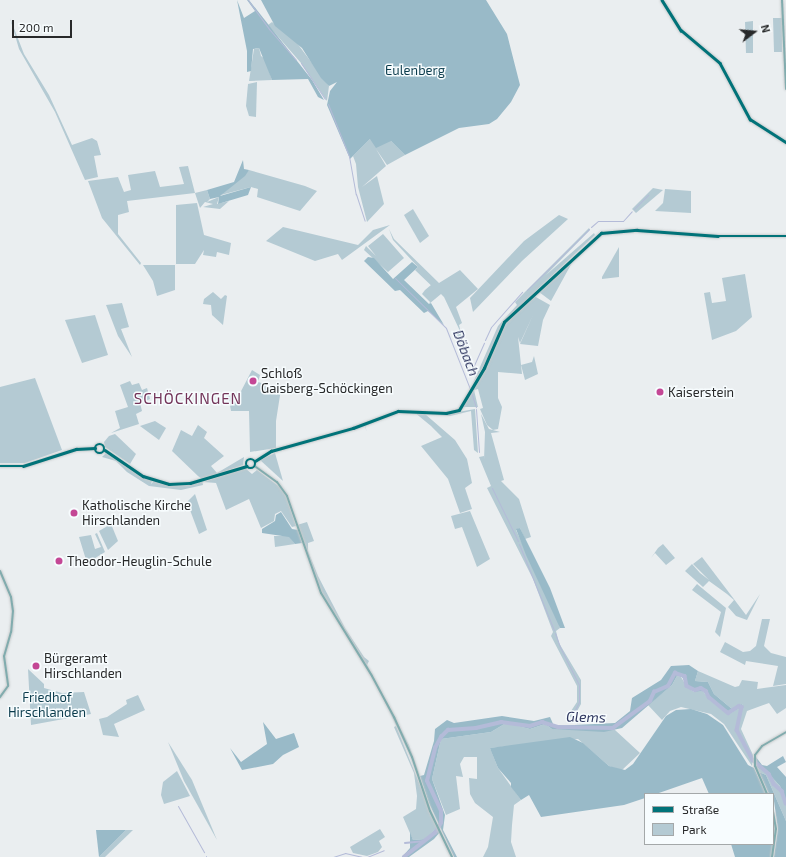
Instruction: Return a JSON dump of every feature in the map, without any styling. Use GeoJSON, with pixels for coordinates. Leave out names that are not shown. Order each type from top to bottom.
{"type":"FeatureCollection","features":[{"type":"Feature","properties":{"kind":"main road"},"geometry":{"type":"LineString","coordinates":[[662,0],[682,30],[720,63],[741,103],[753,121],[786,142]]}},
{"type":"Feature","properties":{"kind":"main road"},"geometry":{"type":"LineString","coordinates":[[247,466],[250,459],[255,461],[271,451],[353,428],[398,411],[452,413],[461,408],[473,388],[504,322],[598,234],[609,230],[637,230],[718,236],[786,236]]}},
{"type":"Feature","properties":{"kind":"main road"},"geometry":{"type":"LineString","coordinates":[[0,466],[23,466],[76,450],[95,448],[101,444],[104,450],[143,476],[169,484],[190,483],[247,466],[250,469],[256,467],[255,461]]}},
{"type":"Feature","properties":{"kind":"main road"},"geometry":{"type":"LineString","coordinates":[[95,448],[99,454],[104,450]]}},
{"type":"Feature","properties":{"kind":"street"},"geometry":{"type":"LineString","coordinates":[[782,0],[786,89]]}},
{"type":"Feature","properties":{"kind":"street"},"geometry":{"type":"LineString","coordinates":[[256,467],[278,483],[287,496],[318,585],[391,712],[412,757],[436,825],[452,857]]}},
{"type":"Feature","properties":{"kind":"street"},"geometry":{"type":"LineString","coordinates":[[0,571],[13,607],[11,632],[4,656],[8,686],[0,697]]}},
{"type":"Feature","properties":{"kind":"street"},"geometry":{"type":"LineString","coordinates":[[767,793],[754,764],[754,758],[760,748],[786,732]]}},
{"type":"Feature","properties":{"kind":"street"},"geometry":{"type":"LineString","coordinates":[[774,818],[776,829],[774,843]]}},
{"type":"Feature","properties":{"kind":"street"},"geometry":{"type":"LineString","coordinates":[[772,857],[774,845]]}},
{"type":"Feature","properties":{"kind":"green space"},"geometry":{"type":"Polygon","coordinates":[[[237,0],[244,18],[255,11],[247,0],[249,0],[312,80],[324,100],[318,97],[308,79],[272,80],[259,48],[253,49],[251,71],[247,72],[247,51],[237,0]]]}},
{"type":"Feature","properties":{"kind":"green space","name":"Eulenberg"},"geometry":{"type":"Polygon","coordinates":[[[261,0],[486,0],[507,34],[520,85],[511,102],[497,119],[489,124],[459,128],[405,155],[391,141],[376,148],[370,139],[350,159],[327,105],[330,91],[337,82],[329,86],[321,78],[302,48],[275,26],[261,0]]]}},
{"type":"Feature","properties":{"kind":"green space"},"geometry":{"type":"Polygon","coordinates":[[[10,18],[24,54],[49,95],[72,145],[92,138],[97,141],[101,155],[94,156],[98,177],[85,180],[55,112],[19,49],[10,18]]]}},
{"type":"Feature","properties":{"kind":"green space"},"geometry":{"type":"Polygon","coordinates":[[[773,18],[782,18],[782,52],[774,52],[773,18]]]}},
{"type":"Feature","properties":{"kind":"green space"},"geometry":{"type":"Polygon","coordinates":[[[753,21],[753,53],[746,53],[745,22],[753,21]]]}},
{"type":"Feature","properties":{"kind":"green space"},"geometry":{"type":"Polygon","coordinates":[[[272,22],[294,39],[329,86],[327,101],[301,63],[268,25],[272,22]]]}},
{"type":"Feature","properties":{"kind":"green space"},"geometry":{"type":"Polygon","coordinates":[[[259,48],[261,56],[265,59],[272,80],[249,81],[254,49],[259,48]]]}},
{"type":"Feature","properties":{"kind":"green space"},"geometry":{"type":"Polygon","coordinates":[[[257,82],[256,117],[249,116],[246,106],[248,84],[257,82]]]}},
{"type":"Feature","properties":{"kind":"green space"},"geometry":{"type":"Polygon","coordinates":[[[370,139],[391,141],[405,155],[387,165],[376,149],[386,166],[362,187],[377,176],[384,204],[367,222],[358,187],[356,164],[353,156],[370,139]]]}},
{"type":"Feature","properties":{"kind":"green space"},"geometry":{"type":"Polygon","coordinates":[[[243,160],[244,169],[249,170],[245,176],[220,196],[251,187],[248,195],[218,204],[219,197],[210,199],[207,190],[234,182],[243,160]]]}},
{"type":"Feature","properties":{"kind":"green space"},"geometry":{"type":"Polygon","coordinates":[[[188,166],[195,193],[127,201],[129,212],[118,215],[118,234],[141,263],[140,265],[102,218],[88,181],[118,177],[124,192],[131,190],[128,175],[155,171],[160,187],[184,184],[179,167],[188,166]]]}},
{"type":"Feature","properties":{"kind":"green space"},"geometry":{"type":"Polygon","coordinates":[[[249,170],[305,186],[317,191],[300,211],[257,197],[258,189],[251,187],[221,195],[249,170]]]}},
{"type":"Feature","properties":{"kind":"green space"},"geometry":{"type":"Polygon","coordinates":[[[653,188],[663,190],[636,213],[632,209],[653,188]]]}},
{"type":"Feature","properties":{"kind":"green space"},"geometry":{"type":"Polygon","coordinates":[[[665,189],[691,191],[691,213],[655,211],[663,203],[665,189]]]}},
{"type":"Feature","properties":{"kind":"green space"},"geometry":{"type":"Polygon","coordinates":[[[207,190],[210,199],[207,202],[219,197],[217,204],[229,201],[220,209],[203,207],[213,204],[205,202],[200,208],[195,193],[207,190]]]}},
{"type":"Feature","properties":{"kind":"green space"},"geometry":{"type":"Polygon","coordinates":[[[197,203],[204,235],[231,243],[229,255],[217,252],[216,257],[203,255],[204,250],[195,264],[176,264],[176,205],[197,203]]]}},
{"type":"Feature","properties":{"kind":"green space"},"geometry":{"type":"Polygon","coordinates":[[[413,209],[429,236],[420,243],[404,215],[413,209]]]}},
{"type":"Feature","properties":{"kind":"green space"},"geometry":{"type":"Polygon","coordinates":[[[559,215],[568,219],[522,261],[473,312],[470,298],[524,241],[559,215]]]}},
{"type":"Feature","properties":{"kind":"green space"},"geometry":{"type":"Polygon","coordinates":[[[390,225],[342,260],[338,254],[315,261],[266,241],[283,227],[358,245],[373,230],[390,225]]]}},
{"type":"Feature","properties":{"kind":"green space"},"geometry":{"type":"Polygon","coordinates":[[[589,228],[590,230],[546,275],[594,233],[595,235],[503,322],[485,364],[473,383],[498,326],[517,305],[515,302],[589,228]]]}},
{"type":"Feature","properties":{"kind":"green space"},"geometry":{"type":"Polygon","coordinates":[[[389,229],[394,239],[439,283],[460,270],[478,289],[456,307],[462,323],[459,325],[469,366],[456,332],[460,331],[444,297],[441,294],[429,304],[430,302],[422,294],[431,285],[415,270],[418,267],[393,240],[389,229]]]}},
{"type":"Feature","properties":{"kind":"green space"},"geometry":{"type":"Polygon","coordinates":[[[383,234],[404,258],[388,272],[364,250],[366,246],[376,256],[368,246],[383,234]]]}},
{"type":"Feature","properties":{"kind":"green space"},"geometry":{"type":"Polygon","coordinates":[[[619,247],[619,277],[602,279],[602,277],[619,247]]]}},
{"type":"Feature","properties":{"kind":"green space"},"geometry":{"type":"Polygon","coordinates":[[[368,257],[374,258],[393,279],[412,262],[418,267],[404,280],[429,304],[431,303],[444,325],[428,311],[424,313],[400,290],[395,291],[364,261],[368,257]]]}},
{"type":"Feature","properties":{"kind":"green space"},"geometry":{"type":"Polygon","coordinates":[[[574,259],[551,301],[539,292],[534,296],[550,305],[543,320],[538,346],[520,344],[533,315],[520,343],[518,337],[522,374],[498,372],[498,398],[502,407],[498,429],[493,430],[487,425],[480,409],[483,408],[478,389],[474,390],[478,407],[463,407],[487,365],[504,323],[574,259]]]}},
{"type":"Feature","properties":{"kind":"green space"},"geometry":{"type":"Polygon","coordinates":[[[143,265],[175,265],[175,290],[157,296],[153,281],[143,265]]]}},
{"type":"Feature","properties":{"kind":"green space"},"geometry":{"type":"Polygon","coordinates":[[[745,274],[752,317],[736,331],[712,340],[704,293],[710,292],[712,303],[726,301],[722,278],[745,274]]]}},
{"type":"Feature","properties":{"kind":"green space"},"geometry":{"type":"Polygon","coordinates":[[[213,292],[221,299],[225,295],[227,296],[223,325],[212,315],[211,305],[203,304],[204,299],[213,292]]]}},
{"type":"Feature","properties":{"kind":"green space"},"geometry":{"type":"Polygon","coordinates":[[[122,303],[129,327],[121,329],[132,357],[118,336],[106,305],[122,303]]]}},
{"type":"Feature","properties":{"kind":"green space"},"geometry":{"type":"Polygon","coordinates":[[[95,315],[108,355],[82,363],[65,320],[95,315]]]}},
{"type":"Feature","properties":{"kind":"green space"},"geometry":{"type":"Polygon","coordinates":[[[534,356],[538,374],[525,380],[521,365],[532,362],[534,356]]]}},
{"type":"Feature","properties":{"kind":"green space"},"geometry":{"type":"Polygon","coordinates":[[[252,370],[260,375],[258,382],[281,389],[276,421],[276,448],[250,452],[249,411],[231,411],[228,394],[238,397],[252,370]]]}},
{"type":"Feature","properties":{"kind":"green space"},"geometry":{"type":"Polygon","coordinates":[[[35,378],[62,450],[25,463],[0,463],[0,387],[35,378]]]}},
{"type":"Feature","properties":{"kind":"green space"},"geometry":{"type":"Polygon","coordinates":[[[130,381],[132,385],[139,383],[142,390],[147,388],[150,399],[140,403],[142,411],[136,414],[139,424],[111,433],[120,428],[115,411],[128,407],[120,385],[130,381]]]}},
{"type":"Feature","properties":{"kind":"green space"},"geometry":{"type":"Polygon","coordinates":[[[475,409],[478,453],[474,450],[471,411],[450,416],[425,414],[455,440],[467,459],[472,483],[465,488],[472,509],[460,513],[448,479],[421,446],[442,437],[414,412],[396,413],[401,411],[410,411],[446,414],[475,409]]]}},
{"type":"Feature","properties":{"kind":"green space"},"geometry":{"type":"Polygon","coordinates":[[[481,414],[489,429],[500,432],[491,433],[504,480],[501,481],[519,499],[531,537],[525,539],[520,528],[516,530],[559,624],[560,628],[556,631],[559,643],[581,680],[581,704],[575,715],[578,724],[573,721],[569,714],[577,702],[577,686],[551,636],[553,632],[533,579],[487,488],[491,486],[479,457],[484,456],[484,460],[485,432],[481,414]]]}},
{"type":"Feature","properties":{"kind":"green space"},"geometry":{"type":"Polygon","coordinates":[[[155,421],[166,428],[159,440],[140,426],[155,421]]]}},
{"type":"Feature","properties":{"kind":"green space"},"geometry":{"type":"Polygon","coordinates":[[[198,425],[207,432],[204,438],[224,456],[211,466],[217,473],[244,457],[243,465],[202,479],[198,476],[172,451],[181,430],[192,436],[198,425]]]}},
{"type":"Feature","properties":{"kind":"green space"},"geometry":{"type":"Polygon","coordinates":[[[115,434],[136,454],[130,464],[105,447],[104,442],[109,436],[115,434]]]}},
{"type":"Feature","properties":{"kind":"green space"},"geometry":{"type":"Polygon","coordinates":[[[106,453],[152,481],[151,484],[154,481],[178,485],[202,480],[203,485],[181,490],[149,486],[127,472],[116,461],[102,457],[106,453]]]}},
{"type":"Feature","properties":{"kind":"green space"},"geometry":{"type":"Polygon","coordinates":[[[275,453],[283,481],[260,460],[275,453]]]}},
{"type":"Feature","properties":{"kind":"green space"},"geometry":{"type":"Polygon","coordinates":[[[245,468],[252,474],[257,470],[281,488],[286,496],[296,526],[292,527],[281,511],[275,514],[274,521],[261,528],[249,499],[226,510],[216,483],[204,482],[245,468]]]}},
{"type":"Feature","properties":{"kind":"green space"},"geometry":{"type":"Polygon","coordinates":[[[195,494],[207,530],[199,534],[187,502],[195,494]]]}},
{"type":"Feature","properties":{"kind":"green space"},"geometry":{"type":"Polygon","coordinates":[[[470,511],[490,559],[477,567],[462,527],[455,529],[451,516],[470,511]]]}},
{"type":"Feature","properties":{"kind":"green space"},"geometry":{"type":"Polygon","coordinates":[[[281,512],[292,529],[298,530],[302,543],[295,544],[289,537],[262,533],[262,529],[275,521],[276,515],[281,512]]]}},
{"type":"Feature","properties":{"kind":"green space"},"geometry":{"type":"Polygon","coordinates":[[[307,522],[314,541],[308,543],[308,551],[318,576],[345,628],[364,657],[369,661],[367,665],[409,745],[420,776],[378,687],[321,593],[297,525],[307,522]]]}},
{"type":"Feature","properties":{"kind":"green space"},"geometry":{"type":"Polygon","coordinates":[[[111,524],[118,541],[108,550],[99,531],[111,524]]]}},
{"type":"Feature","properties":{"kind":"green space"},"geometry":{"type":"Polygon","coordinates":[[[520,528],[550,588],[565,628],[560,628],[526,555],[516,529],[520,528]]]}},
{"type":"Feature","properties":{"kind":"green space"},"geometry":{"type":"Polygon","coordinates":[[[97,533],[105,552],[87,563],[79,537],[91,535],[95,549],[101,547],[95,534],[97,533]]]}},
{"type":"Feature","properties":{"kind":"green space"},"geometry":{"type":"Polygon","coordinates":[[[274,536],[289,536],[295,544],[275,547],[274,536]]]}},
{"type":"Feature","properties":{"kind":"green space"},"geometry":{"type":"Polygon","coordinates":[[[663,544],[675,558],[666,565],[655,553],[651,558],[658,548],[663,544]]]}},
{"type":"Feature","properties":{"kind":"green space"},"geometry":{"type":"Polygon","coordinates":[[[702,557],[746,615],[760,594],[747,620],[736,616],[728,607],[734,600],[727,594],[709,581],[703,587],[685,571],[692,564],[709,580],[693,564],[702,557]]]}},
{"type":"Feature","properties":{"kind":"green space"},"geometry":{"type":"Polygon","coordinates":[[[697,584],[726,608],[720,637],[715,632],[721,612],[692,590],[697,584]]]}},
{"type":"Feature","properties":{"kind":"green space"},"geometry":{"type":"Polygon","coordinates":[[[762,619],[770,619],[764,646],[771,653],[786,657],[786,684],[773,686],[778,666],[746,661],[745,665],[720,652],[725,642],[743,652],[750,651],[756,646],[762,619]]]}},
{"type":"Feature","properties":{"kind":"green space"},"geometry":{"type":"Polygon","coordinates":[[[689,665],[698,671],[695,681],[708,682],[714,694],[732,709],[742,704],[743,706],[731,713],[708,698],[704,691],[695,692],[687,686],[682,677],[677,676],[672,685],[622,728],[604,732],[552,729],[545,724],[530,729],[506,723],[491,732],[441,739],[432,779],[445,815],[443,830],[457,857],[454,857],[429,803],[420,776],[424,775],[434,741],[435,729],[447,720],[454,723],[502,716],[534,721],[550,717],[554,726],[615,723],[630,711],[632,698],[661,680],[671,666],[689,665]]]}},
{"type":"Feature","properties":{"kind":"green space","name":"Friedhof Hirschlanden"},"geometry":{"type":"Polygon","coordinates":[[[28,669],[44,684],[44,688],[62,693],[84,692],[91,714],[31,725],[28,669]]]}},
{"type":"Feature","properties":{"kind":"green space"},"geometry":{"type":"Polygon","coordinates":[[[698,671],[735,687],[739,686],[742,680],[758,682],[757,689],[786,685],[786,708],[777,714],[769,703],[747,711],[741,729],[753,755],[752,766],[724,724],[711,714],[681,707],[670,711],[662,720],[648,705],[672,685],[677,676],[681,677],[687,687],[694,692],[703,691],[708,698],[731,713],[743,706],[742,704],[732,709],[714,694],[708,682],[695,681],[698,671]]]}},
{"type":"Feature","properties":{"kind":"green space"},"geometry":{"type":"Polygon","coordinates":[[[138,695],[145,710],[114,724],[119,737],[103,735],[99,719],[107,717],[127,704],[126,700],[138,695]]]}},
{"type":"Feature","properties":{"kind":"green space"},"geometry":{"type":"Polygon","coordinates":[[[691,709],[707,714],[723,725],[748,765],[754,768],[766,793],[709,793],[702,778],[659,793],[644,793],[644,798],[624,805],[541,817],[529,795],[521,800],[511,787],[511,783],[498,768],[490,748],[570,737],[583,743],[609,766],[625,770],[633,764],[666,716],[676,710],[691,709]]]}},
{"type":"Feature","properties":{"kind":"green space"},"geometry":{"type":"Polygon","coordinates":[[[263,722],[276,739],[294,733],[299,747],[283,755],[273,764],[242,770],[230,748],[241,762],[267,744],[263,722]]]}},
{"type":"Feature","properties":{"kind":"green space"},"geometry":{"type":"Polygon","coordinates":[[[506,723],[530,729],[545,724],[552,729],[615,730],[640,753],[621,771],[609,766],[578,739],[490,748],[498,768],[521,800],[514,805],[512,825],[511,842],[516,857],[483,857],[488,847],[493,817],[475,803],[470,794],[469,778],[477,779],[477,757],[464,757],[460,764],[463,777],[456,776],[460,809],[446,815],[432,779],[441,739],[491,732],[506,723]]]}},
{"type":"Feature","properties":{"kind":"green space"},"geometry":{"type":"Polygon","coordinates":[[[396,726],[437,827],[426,839],[413,840],[403,817],[416,809],[417,796],[414,773],[394,727],[396,726]]]}},
{"type":"Feature","properties":{"kind":"green space"},"geometry":{"type":"Polygon","coordinates":[[[168,742],[192,780],[217,840],[184,781],[168,742]]]}},
{"type":"Feature","properties":{"kind":"green space"},"geometry":{"type":"Polygon","coordinates":[[[783,756],[786,762],[777,767],[786,777],[786,801],[780,786],[769,774],[756,767],[756,757],[762,765],[767,766],[783,756]]]}},
{"type":"Feature","properties":{"kind":"green space"},"geometry":{"type":"Polygon","coordinates":[[[756,767],[769,774],[780,786],[786,801],[786,821],[766,775],[759,772],[756,767]]]}},
{"type":"Feature","properties":{"kind":"green space"},"geometry":{"type":"Polygon","coordinates":[[[177,771],[190,796],[164,804],[161,795],[163,782],[177,771]]]}},
{"type":"Feature","properties":{"kind":"green space"},"geometry":{"type":"Polygon","coordinates":[[[759,772],[766,775],[774,793],[769,793],[759,772]]]}},
{"type":"Feature","properties":{"kind":"green space"},"geometry":{"type":"Polygon","coordinates":[[[774,793],[786,821],[786,857],[774,857],[778,829],[774,793]]]}},
{"type":"Feature","properties":{"kind":"green space"},"geometry":{"type":"Polygon","coordinates":[[[437,827],[440,832],[434,839],[409,857],[402,857],[410,848],[410,832],[413,840],[426,839],[437,827]]]}},
{"type":"Feature","properties":{"kind":"green space"},"geometry":{"type":"Polygon","coordinates":[[[380,829],[385,837],[379,841],[382,847],[378,852],[367,856],[353,853],[350,847],[380,829]]]}},
{"type":"Feature","properties":{"kind":"green space"},"geometry":{"type":"Polygon","coordinates":[[[96,830],[126,830],[99,857],[96,830]]]}},
{"type":"Feature","properties":{"kind":"green space"},"geometry":{"type":"Polygon","coordinates":[[[126,830],[133,830],[105,857],[99,857],[126,830]]]}},
{"type":"Feature","properties":{"kind":"green space"},"geometry":{"type":"Polygon","coordinates":[[[731,845],[773,845],[771,857],[735,857],[731,845]]]}},
{"type":"Feature","properties":{"kind":"waterway","name":"Döbach"},"geometry":{"type":"LineString","coordinates":[[248,0],[269,29],[296,60]]}},
{"type":"Feature","properties":{"kind":"waterway","name":"Döbach"},"geometry":{"type":"LineString","coordinates":[[301,63],[325,99]]}},
{"type":"Feature","properties":{"kind":"waterway","name":"Döbach"},"geometry":{"type":"LineString","coordinates":[[328,104],[349,156],[356,194],[365,221]]}},
{"type":"Feature","properties":{"kind":"waterway"},"geometry":{"type":"LineString","coordinates":[[634,209],[648,195]]}},
{"type":"Feature","properties":{"kind":"waterway"},"geometry":{"type":"LineString","coordinates":[[591,227],[598,221],[623,221],[632,211]]}},
{"type":"Feature","properties":{"kind":"waterway"},"geometry":{"type":"LineString","coordinates":[[527,290],[589,229]]}},
{"type":"Feature","properties":{"kind":"waterway","name":"Döbach"},"geometry":{"type":"LineString","coordinates":[[395,278],[446,328],[470,389]]}},
{"type":"Feature","properties":{"kind":"waterway"},"geometry":{"type":"LineString","coordinates":[[485,340],[491,327],[522,292]]}},
{"type":"Feature","properties":{"kind":"waterway"},"geometry":{"type":"LineString","coordinates":[[471,372],[484,343]]}},
{"type":"Feature","properties":{"kind":"waterway","name":"Döbach"},"geometry":{"type":"LineString","coordinates":[[471,392],[476,407]]}},
{"type":"Feature","properties":{"kind":"waterway","name":"Döbach"},"geometry":{"type":"LineString","coordinates":[[476,409],[479,452]]}},
{"type":"Feature","properties":{"kind":"waterway","name":"Döbach"},"geometry":{"type":"LineString","coordinates":[[492,488],[518,541]]}},
{"type":"Feature","properties":{"kind":"waterway","name":"Döbach"},"geometry":{"type":"LineString","coordinates":[[519,544],[554,630]]}},
{"type":"Feature","properties":{"kind":"waterway","name":"Döbach"},"geometry":{"type":"LineString","coordinates":[[555,633],[560,647],[579,685],[579,702],[573,714],[574,721]]}},
{"type":"Feature","properties":{"kind":"waterway","name":"Glems"},"geometry":{"type":"LineString","coordinates":[[404,857],[435,833],[441,823],[441,811],[427,781],[435,748],[441,737],[448,730],[476,728],[501,722],[530,726],[542,722],[558,727],[613,728],[650,701],[654,692],[668,686],[675,673],[685,676],[687,686],[695,690],[701,688],[706,691],[709,697],[728,713],[739,706],[742,707],[737,730],[753,760],[769,774],[774,784],[782,791],[786,803]]}},
{"type":"Feature","properties":{"kind":"waterway"},"geometry":{"type":"LineString","coordinates":[[178,806],[204,852]]}},
{"type":"Feature","properties":{"kind":"waterway"},"geometry":{"type":"LineString","coordinates":[[405,843],[425,841]]}},
{"type":"Feature","properties":{"kind":"waterway"},"geometry":{"type":"LineString","coordinates":[[367,857],[384,850]]}},
{"type":"Feature","properties":{"kind":"waterway"},"geometry":{"type":"LineString","coordinates":[[333,857],[345,853],[362,857]]}},
{"type":"Feature","properties":{"kind":"place","name":"Schloß Gaisberg-Schöckingen"},"geometry":{"type":"Point","coordinates":[253,381]}},
{"type":"Feature","properties":{"kind":"place","name":"Kaiserstein"},"geometry":{"type":"Point","coordinates":[660,392]}},
{"type":"Feature","properties":{"kind":"place","name":"Katholische Kirche Hirschlanden"},"geometry":{"type":"Point","coordinates":[74,513]}},
{"type":"Feature","properties":{"kind":"place","name":"Theodor-Heuglin-Schule"},"geometry":{"type":"Point","coordinates":[59,561]}},
{"type":"Feature","properties":{"kind":"place","name":"Bürgeramt Hirschlanden"},"geometry":{"type":"Point","coordinates":[36,666]}},
{"type":"Feature","properties":{"kind":"district","name":"SCHÖCKINGEN"},"geometry":{"type":"Point","coordinates":[188,399]}}]}
